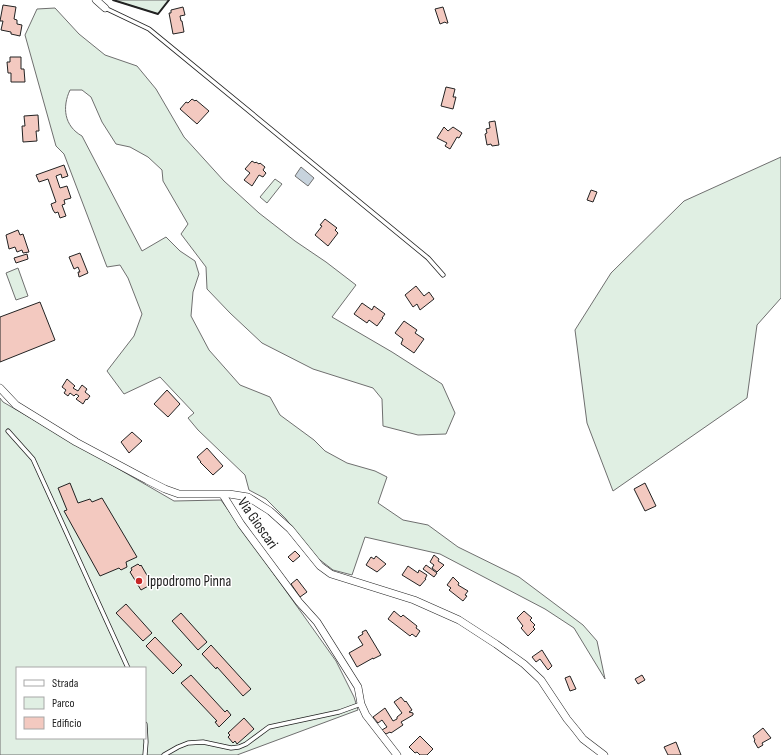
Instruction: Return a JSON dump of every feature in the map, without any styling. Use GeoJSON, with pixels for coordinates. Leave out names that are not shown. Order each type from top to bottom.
{"type":"FeatureCollection","features":[{"type":"Feature","properties":{"kind":"street"},"geometry":{"type":"LineString","coordinates":[[96,0],[105,8]]}},
{"type":"Feature","properties":{"kind":"street","name":"Via Gioscari"},"geometry":{"type":"LineString","coordinates":[[0,388],[16,405],[76,442],[146,480],[179,494],[223,495],[241,524],[295,596],[317,622],[358,687],[361,704],[366,715],[397,755]]}},
{"type":"Feature","properties":{"kind":"street"},"geometry":{"type":"LineString","coordinates":[[223,495],[229,494],[248,497],[270,511],[290,529],[320,566],[331,574],[414,600],[458,620],[496,644],[524,664],[542,680],[583,739],[604,755]]}},
{"type":"Feature","properties":{"kind":"lane"},"geometry":{"type":"LineString","coordinates":[[105,8],[149,29],[428,258],[443,275]]}},
{"type":"Feature","properties":{"kind":"lane"},"geometry":{"type":"LineString","coordinates":[[8,431],[33,459],[128,667]]}},
{"type":"Feature","properties":{"kind":"lane"},"geometry":{"type":"LineString","coordinates":[[164,755],[183,745],[203,742],[231,748],[239,747],[246,744],[269,728],[339,712],[361,704]]}},
{"type":"Feature","properties":{"kind":"lane"},"geometry":{"type":"LineString","coordinates":[[145,755],[146,739]]}},
{"type":"Feature","properties":{"kind":"green space"},"geometry":{"type":"Polygon","coordinates":[[[113,0],[169,0],[158,14],[113,0]]]}},
{"type":"Feature","properties":{"kind":"green space"},"geometry":{"type":"Polygon","coordinates":[[[55,8],[79,34],[105,55],[137,66],[156,89],[184,137],[224,181],[259,213],[356,285],[332,317],[392,352],[442,384],[455,413],[446,434],[418,435],[383,426],[382,399],[373,388],[313,369],[262,343],[207,289],[206,267],[181,234],[188,224],[163,181],[162,170],[148,157],[130,147],[116,144],[102,122],[91,97],[82,90],[70,90],[66,103],[66,116],[68,122],[76,132],[82,136],[142,251],[166,237],[180,251],[195,261],[199,274],[193,292],[191,316],[209,350],[240,385],[270,397],[280,415],[314,440],[325,451],[347,463],[375,471],[387,477],[378,503],[403,520],[428,525],[458,547],[519,577],[583,625],[597,641],[605,679],[574,628],[545,609],[440,554],[365,537],[352,575],[333,570],[311,553],[286,519],[266,499],[249,490],[245,475],[198,430],[188,418],[194,413],[160,377],[124,394],[107,371],[134,336],[142,314],[128,278],[120,265],[107,267],[64,154],[56,146],[25,35],[37,9],[55,8]]]}},
{"type":"Feature","properties":{"kind":"green space"},"geometry":{"type":"Polygon","coordinates":[[[781,157],[781,298],[757,325],[747,398],[613,491],[587,423],[575,330],[611,273],[684,201],[781,157]]]}},
{"type":"Feature","properties":{"kind":"green space"},"geometry":{"type":"Polygon","coordinates":[[[275,179],[282,184],[267,203],[260,197],[275,179]]]}},
{"type":"Feature","properties":{"kind":"green space"},"geometry":{"type":"Polygon","coordinates":[[[18,268],[28,296],[16,300],[6,273],[18,268]]]}},
{"type":"Feature","properties":{"kind":"green space","name":"Ippodromo Pinna"},"geometry":{"type":"Polygon","coordinates":[[[0,398],[3,402],[174,501],[221,500],[336,661],[354,697],[358,710],[237,755],[0,755],[0,398]]]}},
{"type":"Feature","properties":{"kind":"shaded area"},"geometry":{"type":"Polygon","coordinates":[[[301,167],[314,178],[308,186],[295,176],[301,167]]]}},
{"type":"Feature","properties":{"kind":"building"},"geometry":{"type":"Polygon","coordinates":[[[3,5],[16,7],[14,19],[17,20],[17,24],[22,25],[20,36],[1,30],[3,21],[0,21],[3,5]]]}},
{"type":"Feature","properties":{"kind":"building"},"geometry":{"type":"Polygon","coordinates":[[[183,7],[185,15],[180,16],[184,32],[173,34],[169,13],[171,13],[171,10],[183,7]]]}},
{"type":"Feature","properties":{"kind":"building"},"geometry":{"type":"Polygon","coordinates":[[[443,7],[448,23],[445,22],[440,24],[435,9],[443,7]]]}},
{"type":"Feature","properties":{"kind":"building"},"geometry":{"type":"Polygon","coordinates":[[[10,57],[21,57],[21,69],[24,69],[25,82],[11,82],[11,73],[8,73],[7,62],[10,62],[10,57]]]}},
{"type":"Feature","properties":{"kind":"building"},"geometry":{"type":"Polygon","coordinates":[[[446,87],[455,89],[453,97],[456,97],[453,109],[441,106],[446,87]]]}},
{"type":"Feature","properties":{"kind":"building"},"geometry":{"type":"Polygon","coordinates":[[[192,99],[195,101],[196,100],[209,111],[197,124],[180,109],[186,102],[188,103],[192,99]]]}},
{"type":"Feature","properties":{"kind":"building"},"geometry":{"type":"Polygon","coordinates":[[[38,115],[39,131],[36,131],[37,141],[23,142],[22,126],[25,126],[24,116],[38,115]]]}},
{"type":"Feature","properties":{"kind":"building"},"geometry":{"type":"Polygon","coordinates":[[[495,121],[499,145],[487,145],[485,134],[487,133],[486,129],[490,128],[489,122],[495,121]]]}},
{"type":"Feature","properties":{"kind":"building"},"geometry":{"type":"Polygon","coordinates":[[[444,127],[448,131],[453,127],[462,133],[459,138],[457,137],[450,149],[445,146],[447,143],[437,138],[444,127]]]}},
{"type":"Feature","properties":{"kind":"building"},"geometry":{"type":"Polygon","coordinates":[[[252,161],[259,164],[260,163],[265,167],[263,170],[266,173],[263,177],[259,175],[252,186],[244,180],[250,173],[245,169],[252,161]]]}},
{"type":"Feature","properties":{"kind":"building"},"geometry":{"type":"Polygon","coordinates":[[[64,165],[68,176],[62,178],[61,174],[56,176],[60,188],[67,186],[71,198],[64,200],[65,204],[62,205],[66,216],[60,218],[58,212],[55,213],[53,210],[51,204],[56,202],[48,179],[39,182],[36,175],[64,165]]]}},
{"type":"Feature","properties":{"kind":"building"},"geometry":{"type":"Polygon","coordinates":[[[591,190],[597,192],[593,202],[587,200],[591,190]]]}},
{"type":"Feature","properties":{"kind":"building"},"geometry":{"type":"Polygon","coordinates":[[[325,219],[337,228],[335,230],[338,233],[328,246],[315,235],[325,219]]]}},
{"type":"Feature","properties":{"kind":"building"},"geometry":{"type":"Polygon","coordinates":[[[18,230],[20,235],[23,234],[29,252],[23,253],[22,250],[17,252],[15,247],[9,249],[6,235],[18,230]]]}},
{"type":"Feature","properties":{"kind":"building"},"geometry":{"type":"Polygon","coordinates":[[[80,253],[88,273],[79,277],[78,272],[80,272],[78,267],[74,269],[69,257],[80,253]]]}},
{"type":"Feature","properties":{"kind":"building"},"geometry":{"type":"Polygon","coordinates":[[[27,254],[28,259],[16,263],[14,258],[27,254]]]}},
{"type":"Feature","properties":{"kind":"building"},"geometry":{"type":"Polygon","coordinates":[[[416,286],[424,296],[429,292],[434,299],[420,310],[417,304],[413,307],[405,295],[416,286]]]}},
{"type":"Feature","properties":{"kind":"building"},"geometry":{"type":"Polygon","coordinates":[[[40,302],[55,340],[0,362],[0,317],[40,302]]]}},
{"type":"Feature","properties":{"kind":"building"},"geometry":{"type":"Polygon","coordinates":[[[362,303],[372,310],[374,306],[385,314],[377,326],[369,320],[367,323],[354,314],[362,303]]]}},
{"type":"Feature","properties":{"kind":"building"},"geometry":{"type":"Polygon","coordinates":[[[404,321],[417,330],[415,333],[424,339],[414,353],[401,344],[403,339],[395,333],[404,321]]]}},
{"type":"Feature","properties":{"kind":"building"},"geometry":{"type":"Polygon","coordinates":[[[67,379],[75,386],[73,388],[78,391],[82,385],[87,389],[85,392],[90,396],[83,404],[76,399],[79,396],[76,394],[74,396],[70,393],[68,396],[64,393],[66,390],[62,387],[67,379]]]}},
{"type":"Feature","properties":{"kind":"building"},"geometry":{"type":"Polygon","coordinates":[[[167,390],[180,404],[168,417],[154,404],[167,390]]]}},
{"type":"Feature","properties":{"kind":"building"},"geometry":{"type":"Polygon","coordinates":[[[132,432],[142,441],[129,453],[121,442],[132,432]]]}},
{"type":"Feature","properties":{"kind":"building"},"geometry":{"type":"Polygon","coordinates":[[[207,448],[223,466],[213,475],[197,457],[207,448]]]}},
{"type":"Feature","properties":{"kind":"building"},"geometry":{"type":"Polygon","coordinates":[[[70,483],[78,503],[90,499],[92,502],[102,498],[137,557],[126,562],[127,567],[121,570],[119,568],[100,576],[64,511],[67,510],[58,488],[70,483]]]}},
{"type":"Feature","properties":{"kind":"building"},"geometry":{"type":"Polygon","coordinates":[[[645,483],[656,506],[645,511],[634,489],[645,483]]]}},
{"type":"Feature","properties":{"kind":"building"},"geometry":{"type":"Polygon","coordinates":[[[295,551],[300,556],[293,562],[288,557],[295,551]]]}},
{"type":"Feature","properties":{"kind":"building"},"geometry":{"type":"Polygon","coordinates":[[[434,555],[439,559],[438,561],[444,565],[437,572],[432,568],[434,565],[430,562],[434,555]]]}},
{"type":"Feature","properties":{"kind":"building"},"geometry":{"type":"Polygon","coordinates":[[[376,556],[386,564],[377,572],[366,565],[371,557],[374,559],[376,556]]]}},
{"type":"Feature","properties":{"kind":"building"},"geometry":{"type":"Polygon","coordinates":[[[138,564],[140,566],[141,565],[152,584],[141,590],[130,572],[132,570],[131,568],[138,564]]]}},
{"type":"Feature","properties":{"kind":"building"},"geometry":{"type":"Polygon","coordinates":[[[426,565],[437,573],[434,577],[423,569],[426,565]]]}},
{"type":"Feature","properties":{"kind":"building"},"geometry":{"type":"Polygon","coordinates":[[[408,566],[418,573],[419,570],[427,575],[426,579],[420,586],[402,575],[408,566]]]}},
{"type":"Feature","properties":{"kind":"building"},"geometry":{"type":"Polygon","coordinates":[[[453,577],[459,583],[458,585],[468,591],[465,595],[467,596],[463,601],[449,590],[451,588],[447,585],[453,577]]]}},
{"type":"Feature","properties":{"kind":"building"},"geometry":{"type":"Polygon","coordinates":[[[297,579],[307,592],[300,597],[291,584],[297,579]]]}},
{"type":"Feature","properties":{"kind":"building"},"geometry":{"type":"Polygon","coordinates":[[[126,604],[152,633],[143,641],[116,613],[126,604]]]}},
{"type":"Feature","properties":{"kind":"building"},"geometry":{"type":"Polygon","coordinates":[[[394,611],[401,617],[403,615],[417,626],[416,628],[420,631],[416,637],[412,634],[410,636],[388,619],[394,611]]]}},
{"type":"Feature","properties":{"kind":"building"},"geometry":{"type":"Polygon","coordinates":[[[524,611],[532,618],[530,620],[535,625],[533,627],[535,629],[528,636],[521,628],[523,626],[517,618],[524,611]]]}},
{"type":"Feature","properties":{"kind":"building"},"geometry":{"type":"Polygon","coordinates":[[[181,613],[207,642],[198,650],[172,621],[181,613]]]}},
{"type":"Feature","properties":{"kind":"building"},"geometry":{"type":"Polygon","coordinates":[[[366,630],[381,655],[357,667],[349,653],[363,645],[358,637],[366,630]]]}},
{"type":"Feature","properties":{"kind":"building"},"geometry":{"type":"Polygon","coordinates":[[[155,637],[182,665],[173,674],[146,646],[155,637]]]}},
{"type":"Feature","properties":{"kind":"building"},"geometry":{"type":"Polygon","coordinates":[[[211,645],[251,689],[243,696],[217,667],[216,669],[202,654],[211,645]]]}},
{"type":"Feature","properties":{"kind":"building"},"geometry":{"type":"Polygon","coordinates":[[[542,650],[552,666],[548,670],[540,659],[536,662],[532,657],[542,650]]]}},
{"type":"Feature","properties":{"kind":"building"},"geometry":{"type":"Polygon","coordinates":[[[191,675],[225,712],[227,710],[231,715],[219,727],[215,722],[217,721],[181,683],[191,675]]]}},
{"type":"Feature","properties":{"kind":"building"},"geometry":{"type":"Polygon","coordinates":[[[642,675],[645,680],[638,684],[635,679],[642,675]]]}},
{"type":"Feature","properties":{"kind":"building"},"geometry":{"type":"Polygon","coordinates":[[[570,676],[576,689],[570,691],[565,678],[570,676]]]}},
{"type":"Feature","properties":{"kind":"building"},"geometry":{"type":"Polygon","coordinates":[[[401,697],[405,702],[406,701],[412,710],[409,712],[413,713],[413,715],[401,722],[403,725],[391,733],[386,734],[382,730],[387,727],[382,720],[378,723],[373,717],[385,708],[393,721],[397,719],[397,717],[402,713],[394,702],[401,697]]]}},
{"type":"Feature","properties":{"kind":"building"},"geometry":{"type":"Polygon","coordinates":[[[244,718],[254,729],[237,744],[235,741],[233,743],[228,737],[230,735],[228,733],[244,718]]]}},
{"type":"Feature","properties":{"kind":"building"},"geometry":{"type":"Polygon","coordinates":[[[763,728],[771,738],[762,743],[763,745],[758,748],[753,736],[763,728]]]}},
{"type":"Feature","properties":{"kind":"building"},"geometry":{"type":"Polygon","coordinates":[[[420,736],[433,749],[427,755],[420,755],[417,752],[415,753],[409,747],[420,736]]]}},
{"type":"Feature","properties":{"kind":"building"},"geometry":{"type":"Polygon","coordinates":[[[676,742],[681,755],[668,755],[664,747],[676,742]]]}},
{"type":"Feature","properties":{"kind":"wall"},"geometry":{"type":"LineString","coordinates":[[113,0],[158,14],[169,0]]}},
{"type":"Feature","properties":{"kind":"place","name":"Ippodromo Pinna"},"geometry":{"type":"Point","coordinates":[139,581]}}]}
